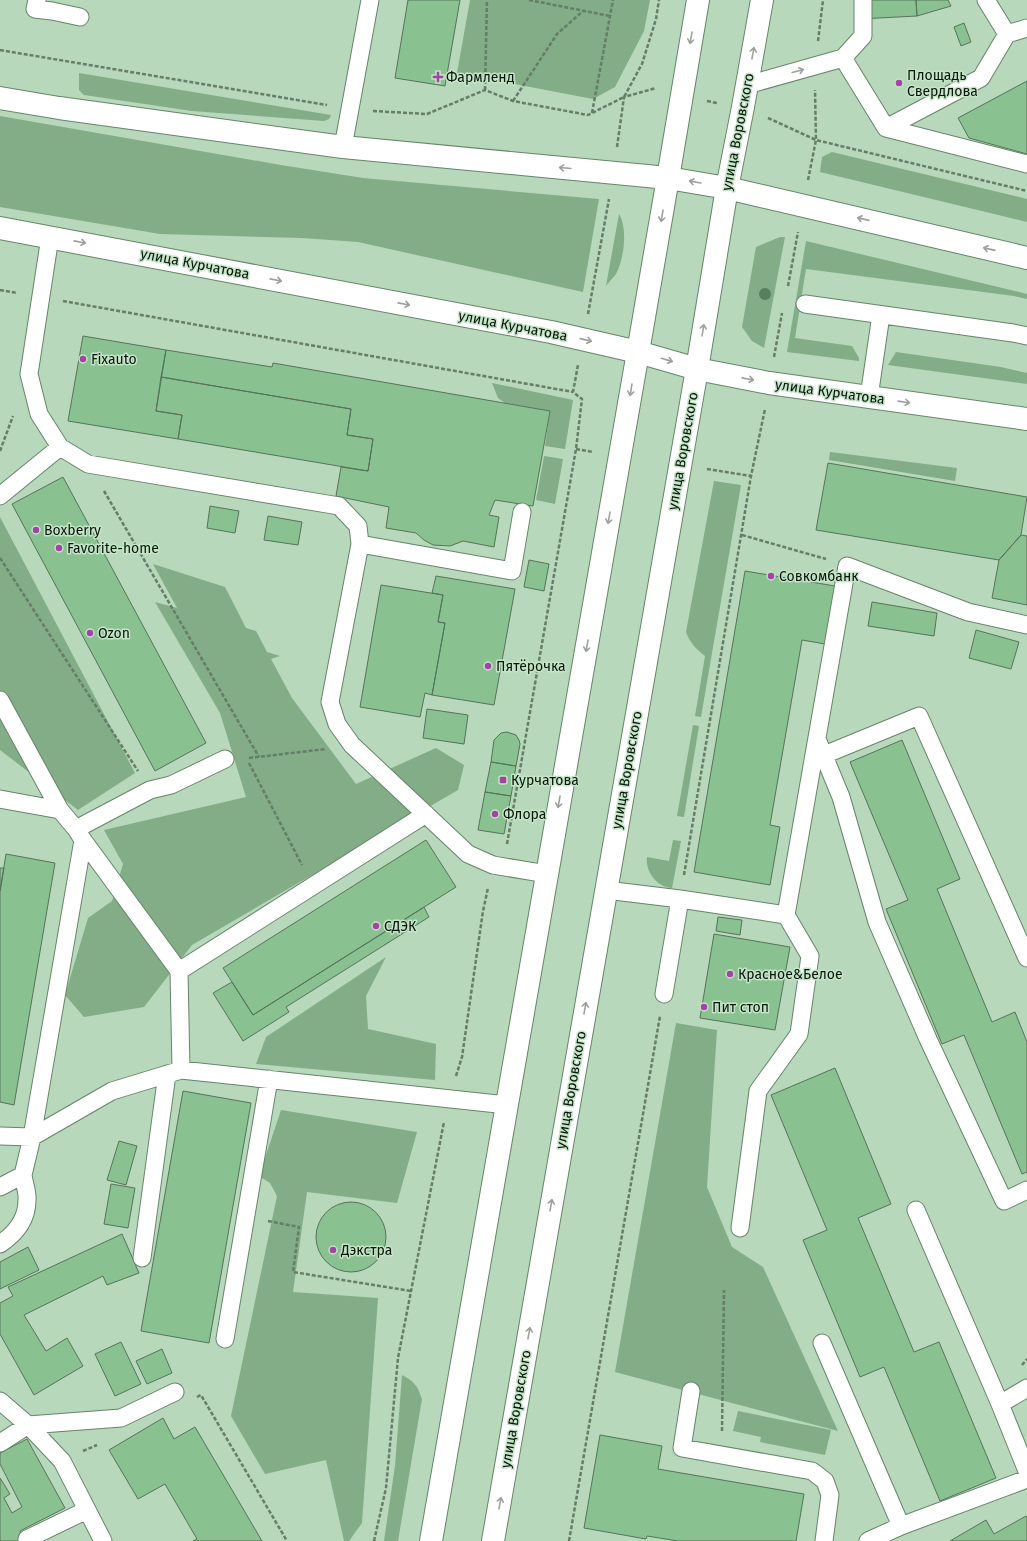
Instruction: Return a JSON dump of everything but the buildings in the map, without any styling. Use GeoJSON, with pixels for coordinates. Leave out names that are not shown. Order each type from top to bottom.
{"type":"FeatureCollection","features":[{"type":"Feature","properties":{"kind":"main road"},"geometry":{"type":"LineString","coordinates":[[431,1541],[698,0]]}},
{"type":"Feature","properties":{"kind":"main road","name":"улица Воровского"},"geometry":{"type":"LineString","coordinates":[[493,1541],[697,369],[727,188],[762,0]]}},
{"type":"Feature","properties":{"kind":"main road"},"geometry":{"type":"LineString","coordinates":[[0,98],[59,108],[343,147],[668,178],[727,188],[1027,258]]}},
{"type":"Feature","properties":{"kind":"main road","name":"улица Курчатова"},"geometry":{"type":"LineString","coordinates":[[0,228],[584,340],[638,352],[697,369],[769,383],[1027,419]]}},
{"type":"Feature","properties":{"kind":"lane"},"geometry":{"type":"LineString","coordinates":[[37,0],[35,9],[52,10],[80,17]]}},
{"type":"Feature","properties":{"kind":"lane"},"geometry":{"type":"LineString","coordinates":[[343,147],[370,0]]}},
{"type":"Feature","properties":{"kind":"lane"},"geometry":{"type":"LineString","coordinates":[[747,85],[842,58],[863,36],[863,0]]}},
{"type":"Feature","properties":{"kind":"lane"},"geometry":{"type":"LineString","coordinates":[[986,0],[1007,34]]}},
{"type":"Feature","properties":{"kind":"lane"},"geometry":{"type":"LineString","coordinates":[[886,128],[981,78],[1007,34],[1027,28]]}},
{"type":"Feature","properties":{"kind":"lane"},"geometry":{"type":"LineString","coordinates":[[842,58],[886,128],[1027,164]]}},
{"type":"Feature","properties":{"kind":"lane"},"geometry":{"type":"LineString","coordinates":[[50,237],[29,374],[39,414],[60,447],[88,464],[339,506],[358,526],[360,544],[330,702],[338,724],[352,746],[468,854],[493,865],[547,874]]}},
{"type":"Feature","properties":{"kind":"lane"},"geometry":{"type":"LineString","coordinates":[[805,304],[1027,336]]}},
{"type":"Feature","properties":{"kind":"lane"},"geometry":{"type":"LineString","coordinates":[[869,397],[881,315]]}},
{"type":"Feature","properties":{"kind":"lane"},"geometry":{"type":"LineString","coordinates":[[0,496],[60,447]]}},
{"type":"Feature","properties":{"kind":"lane"},"geometry":{"type":"LineString","coordinates":[[360,544],[512,571],[522,512]]}},
{"type":"Feature","properties":{"kind":"lane"},"geometry":{"type":"LineString","coordinates":[[740,1228],[758,1091],[799,1034],[810,956],[786,915],[848,566],[968,612],[1027,625]]}},
{"type":"Feature","properties":{"kind":"lane"},"geometry":{"type":"LineString","coordinates":[[0,700],[60,810],[80,835],[179,971],[174,1072],[142,1258]]}},
{"type":"Feature","properties":{"kind":"lane"},"geometry":{"type":"LineString","coordinates":[[824,756],[919,716],[1027,958]]}},
{"type":"Feature","properties":{"kind":"lane"},"geometry":{"type":"LineString","coordinates":[[817,739],[841,797],[877,922],[928,1039],[1004,1201],[1027,1190]]}},
{"type":"Feature","properties":{"kind":"lane"},"geometry":{"type":"LineString","coordinates":[[0,1244],[9,1238],[22,1222],[28,1200],[23,1175],[32,1137],[80,835],[150,790],[170,785],[225,759]]}},
{"type":"Feature","properties":{"kind":"lane"},"geometry":{"type":"LineString","coordinates":[[0,798],[60,810]]}},
{"type":"Feature","properties":{"kind":"lane"},"geometry":{"type":"LineString","coordinates":[[179,971],[426,814]]}},
{"type":"Feature","properties":{"kind":"lane"},"geometry":{"type":"LineString","coordinates":[[606,890],[680,899],[786,915]]}},
{"type":"Feature","properties":{"kind":"lane"},"geometry":{"type":"LineString","coordinates":[[664,994],[680,899]]}},
{"type":"Feature","properties":{"kind":"lane"},"geometry":{"type":"LineString","coordinates":[[0,1136],[32,1137],[112,1091],[174,1072],[269,1079],[507,1105]]}},
{"type":"Feature","properties":{"kind":"lane"},"geometry":{"type":"LineString","coordinates":[[225,1339],[269,1079]]}},
{"type":"Feature","properties":{"kind":"lane"},"geometry":{"type":"LineString","coordinates":[[0,1187],[23,1175]]}},
{"type":"Feature","properties":{"kind":"lane"},"geometry":{"type":"LineString","coordinates":[[916,1210],[1000,1404],[1027,1471]]}},
{"type":"Feature","properties":{"kind":"lane"},"geometry":{"type":"LineString","coordinates":[[822,1343],[901,1526]]}},
{"type":"Feature","properties":{"kind":"lane"},"geometry":{"type":"LineString","coordinates":[[1000,1404],[1027,1388]]}},
{"type":"Feature","properties":{"kind":"lane"},"geometry":{"type":"LineString","coordinates":[[691,1391],[682,1448],[812,1471],[825,1481],[830,1495],[824,1541]]}},
{"type":"Feature","properties":{"kind":"lane"},"geometry":{"type":"LineString","coordinates":[[0,1443],[28,1424],[121,1418],[175,1392]]}},
{"type":"Feature","properties":{"kind":"lane"},"geometry":{"type":"LineString","coordinates":[[0,1401],[28,1424],[62,1461],[102,1541]]}},
{"type":"Feature","properties":{"kind":"lane"},"geometry":{"type":"LineString","coordinates":[[868,1541],[901,1526],[1027,1479]]}},
{"type":"Feature","properties":{"kind":"lane"},"geometry":{"type":"LineString","coordinates":[[27,1538],[87,1510]]}},
{"type":"Feature","properties":{"kind":"path"},"geometry":{"type":"LineString","coordinates":[[485,90],[487,0]]}},
{"type":"Feature","properties":{"kind":"path"},"geometry":{"type":"LineString","coordinates":[[529,0],[610,16]]}},
{"type":"Feature","properties":{"kind":"path"},"geometry":{"type":"LineString","coordinates":[[592,113],[613,0]]}},
{"type":"Feature","properties":{"kind":"path"},"geometry":{"type":"LineString","coordinates":[[787,290],[816,140],[814,66],[823,0]]}},
{"type":"Feature","properties":{"kind":"path"},"geometry":{"type":"LineString","coordinates":[[513,101],[557,34],[583,11]]}},
{"type":"Feature","properties":{"kind":"path"},"geometry":{"type":"LineString","coordinates":[[573,392],[584,340],[614,172],[624,97],[657,88],[681,97],[743,106],[816,140],[1027,191]]}},
{"type":"Feature","properties":{"kind":"path"},"geometry":{"type":"LineString","coordinates":[[0,290],[573,392],[582,399],[576,449],[506,849],[493,865],[483,911],[462,1057],[448,1099],[398,1358],[386,1488],[374,1541]]}},
{"type":"Feature","properties":{"kind":"path"},"geometry":{"type":"LineString","coordinates":[[680,899],[751,476],[763,424],[769,383],[784,306]]}},
{"type":"Feature","properties":{"kind":"path"},"geometry":{"type":"LineString","coordinates":[[88,464],[259,757]]}},
{"type":"Feature","properties":{"kind":"path"},"geometry":{"type":"LineString","coordinates":[[742,535],[848,566]]}},
{"type":"Feature","properties":{"kind":"path"},"geometry":{"type":"LineString","coordinates":[[0,558],[150,790]]}},
{"type":"Feature","properties":{"kind":"path"},"geometry":{"type":"LineString","coordinates":[[313,885],[246,758],[352,746]]}},
{"type":"Feature","properties":{"kind":"path"},"geometry":{"type":"LineString","coordinates":[[569,1541],[664,994]]}},
{"type":"Feature","properties":{"kind":"path"},"geometry":{"type":"LineString","coordinates":[[246,1218],[299,1226],[293,1272],[411,1290]]}},
{"type":"Feature","properties":{"kind":"path"},"geometry":{"type":"LineString","coordinates":[[721,1455],[724,1290]]}},
{"type":"Feature","properties":{"kind":"path"},"geometry":{"type":"LineString","coordinates":[[194,1399],[202,1395],[287,1541]]}},
{"type":"Feature","properties":{"kind":"path"},"geometry":{"type":"LineString","coordinates":[[62,1461],[97,1445]]}},
{"type":"Feature","properties":{"kind":"green space"},"geometry":{"type":"Polygon","coordinates":[[[470,0],[650,0],[644,31],[615,87],[593,99],[457,73],[470,0]]]}},
{"type":"Feature","properties":{"kind":"green space"},"geometry":{"type":"Polygon","coordinates":[[[79,73],[331,115],[329,119],[324,121],[192,111],[84,95],[79,90],[79,73]]]}},
{"type":"Feature","properties":{"kind":"green space"},"geometry":{"type":"Polygon","coordinates":[[[0,116],[363,178],[599,199],[583,292],[358,242],[302,238],[160,234],[0,207],[0,116]]]}},
{"type":"Feature","properties":{"kind":"green space"},"geometry":{"type":"Polygon","coordinates":[[[832,152],[1027,199],[1027,222],[820,172],[822,157],[832,152]]]}},
{"type":"Feature","properties":{"kind":"green space"},"geometry":{"type":"Polygon","coordinates":[[[619,214],[622,220],[624,236],[623,252],[616,274],[606,286],[619,214]]]}},
{"type":"Feature","properties":{"kind":"green space"},"geometry":{"type":"Polygon","coordinates":[[[780,237],[785,237],[764,348],[752,341],[742,327],[756,247],[780,237]]]}},
{"type":"Feature","properties":{"kind":"green space"},"geometry":{"type":"Polygon","coordinates":[[[806,241],[1027,294],[1027,299],[1014,296],[806,269],[795,338],[852,346],[859,358],[859,361],[787,352],[806,241]]]}},
{"type":"Feature","properties":{"kind":"green space"},"geometry":{"type":"Polygon","coordinates":[[[896,352],[1001,367],[1027,373],[1027,384],[888,365],[896,352]]]}},
{"type":"Feature","properties":{"kind":"green space"},"geometry":{"type":"Polygon","coordinates":[[[492,383],[573,400],[565,449],[545,446],[550,411],[505,403],[498,398],[492,383]]]}},
{"type":"Feature","properties":{"kind":"green space"},"geometry":{"type":"Polygon","coordinates":[[[830,452],[957,468],[955,481],[829,460],[830,452]]]}},
{"type":"Feature","properties":{"kind":"green space"},"geometry":{"type":"Polygon","coordinates":[[[544,456],[563,459],[555,504],[536,500],[544,456]]]}},
{"type":"Feature","properties":{"kind":"green space"},"geometry":{"type":"Polygon","coordinates":[[[714,481],[741,485],[701,717],[695,716],[705,656],[694,646],[686,632],[714,481]]]}},
{"type":"Feature","properties":{"kind":"green space"},"geometry":{"type":"Polygon","coordinates":[[[0,517],[135,773],[78,810],[0,750],[0,517]]]}},
{"type":"Feature","properties":{"kind":"green space"},"geometry":{"type":"Polygon","coordinates":[[[153,564],[225,587],[246,628],[256,631],[267,652],[280,656],[271,659],[292,698],[356,784],[436,748],[464,765],[458,790],[192,945],[144,1007],[84,1017],[65,995],[88,918],[112,901],[123,864],[104,830],[246,797],[220,713],[155,602],[177,608],[153,564]]]}},
{"type":"Feature","properties":{"kind":"green space"},"geometry":{"type":"Polygon","coordinates":[[[693,725],[699,726],[684,817],[677,816],[693,725]]]}},
{"type":"Feature","properties":{"kind":"green space"},"geometry":{"type":"Polygon","coordinates":[[[673,840],[681,841],[672,888],[661,885],[653,878],[648,868],[647,857],[669,861],[673,840]]]}},
{"type":"Feature","properties":{"kind":"green space"},"geometry":{"type":"Polygon","coordinates":[[[386,957],[366,996],[368,1029],[436,1044],[435,1080],[256,1064],[266,1037],[386,957]]]}},
{"type":"Feature","properties":{"kind":"green space"},"geometry":{"type":"Polygon","coordinates":[[[676,1023],[717,1030],[707,1187],[732,1247],[763,1267],[838,1431],[615,1372],[676,1023]]]}},
{"type":"Feature","properties":{"kind":"green space"},"geometry":{"type":"Polygon","coordinates":[[[281,1110],[417,1132],[397,1203],[307,1192],[293,1292],[378,1298],[362,1523],[349,1541],[344,1541],[326,1460],[265,1474],[231,1416],[277,1196],[270,1183],[259,1176],[281,1110]]]}},
{"type":"Feature","properties":{"kind":"green space"},"geometry":{"type":"Polygon","coordinates":[[[402,1375],[415,1384],[422,1399],[398,1541],[384,1541],[395,1466],[402,1375]]]}},
{"type":"Feature","properties":{"kind":"green space"},"geometry":{"type":"Polygon","coordinates":[[[738,1411],[831,1430],[825,1455],[760,1442],[761,1437],[733,1431],[738,1411]]]}},
{"type":"Feature","properties":{"kind":"place","name":"Фармленд"},"geometry":{"type":"Point","coordinates":[438,77]}},
{"type":"Feature","properties":{"kind":"place","name":"Площадь Свердлова"},"geometry":{"type":"Point","coordinates":[899,83]}},
{"type":"Feature","properties":{"kind":"place","name":"Fixauto"},"geometry":{"type":"Point","coordinates":[83,359]}},
{"type":"Feature","properties":{"kind":"place","name":"Boxberry"},"geometry":{"type":"Point","coordinates":[36,530]}},
{"type":"Feature","properties":{"kind":"place","name":"Favorite-home"},"geometry":{"type":"Point","coordinates":[59,548]}},
{"type":"Feature","properties":{"kind":"place","name":"Совкомбанк"},"geometry":{"type":"Point","coordinates":[771,576]}},
{"type":"Feature","properties":{"kind":"place","name":"Ozon"},"geometry":{"type":"Point","coordinates":[90,633]}},
{"type":"Feature","properties":{"kind":"place","name":"Пятёрочка"},"geometry":{"type":"Point","coordinates":[488,666]}},
{"type":"Feature","properties":{"kind":"place","name":"Курчатова"},"geometry":{"type":"Point","coordinates":[503,780]}},
{"type":"Feature","properties":{"kind":"place","name":"Флора"},"geometry":{"type":"Point","coordinates":[495,814]}},
{"type":"Feature","properties":{"kind":"place","name":"СДЭК"},"geometry":{"type":"Point","coordinates":[376,926]}},
{"type":"Feature","properties":{"kind":"place","name":"Красное&Белое"},"geometry":{"type":"Point","coordinates":[730,974]}},
{"type":"Feature","properties":{"kind":"place","name":"Пит стоп"},"geometry":{"type":"Point","coordinates":[704,1007]}},
{"type":"Feature","properties":{"kind":"place","name":"Дэкстра"},"geometry":{"type":"Point","coordinates":[333,1250]}}]}
